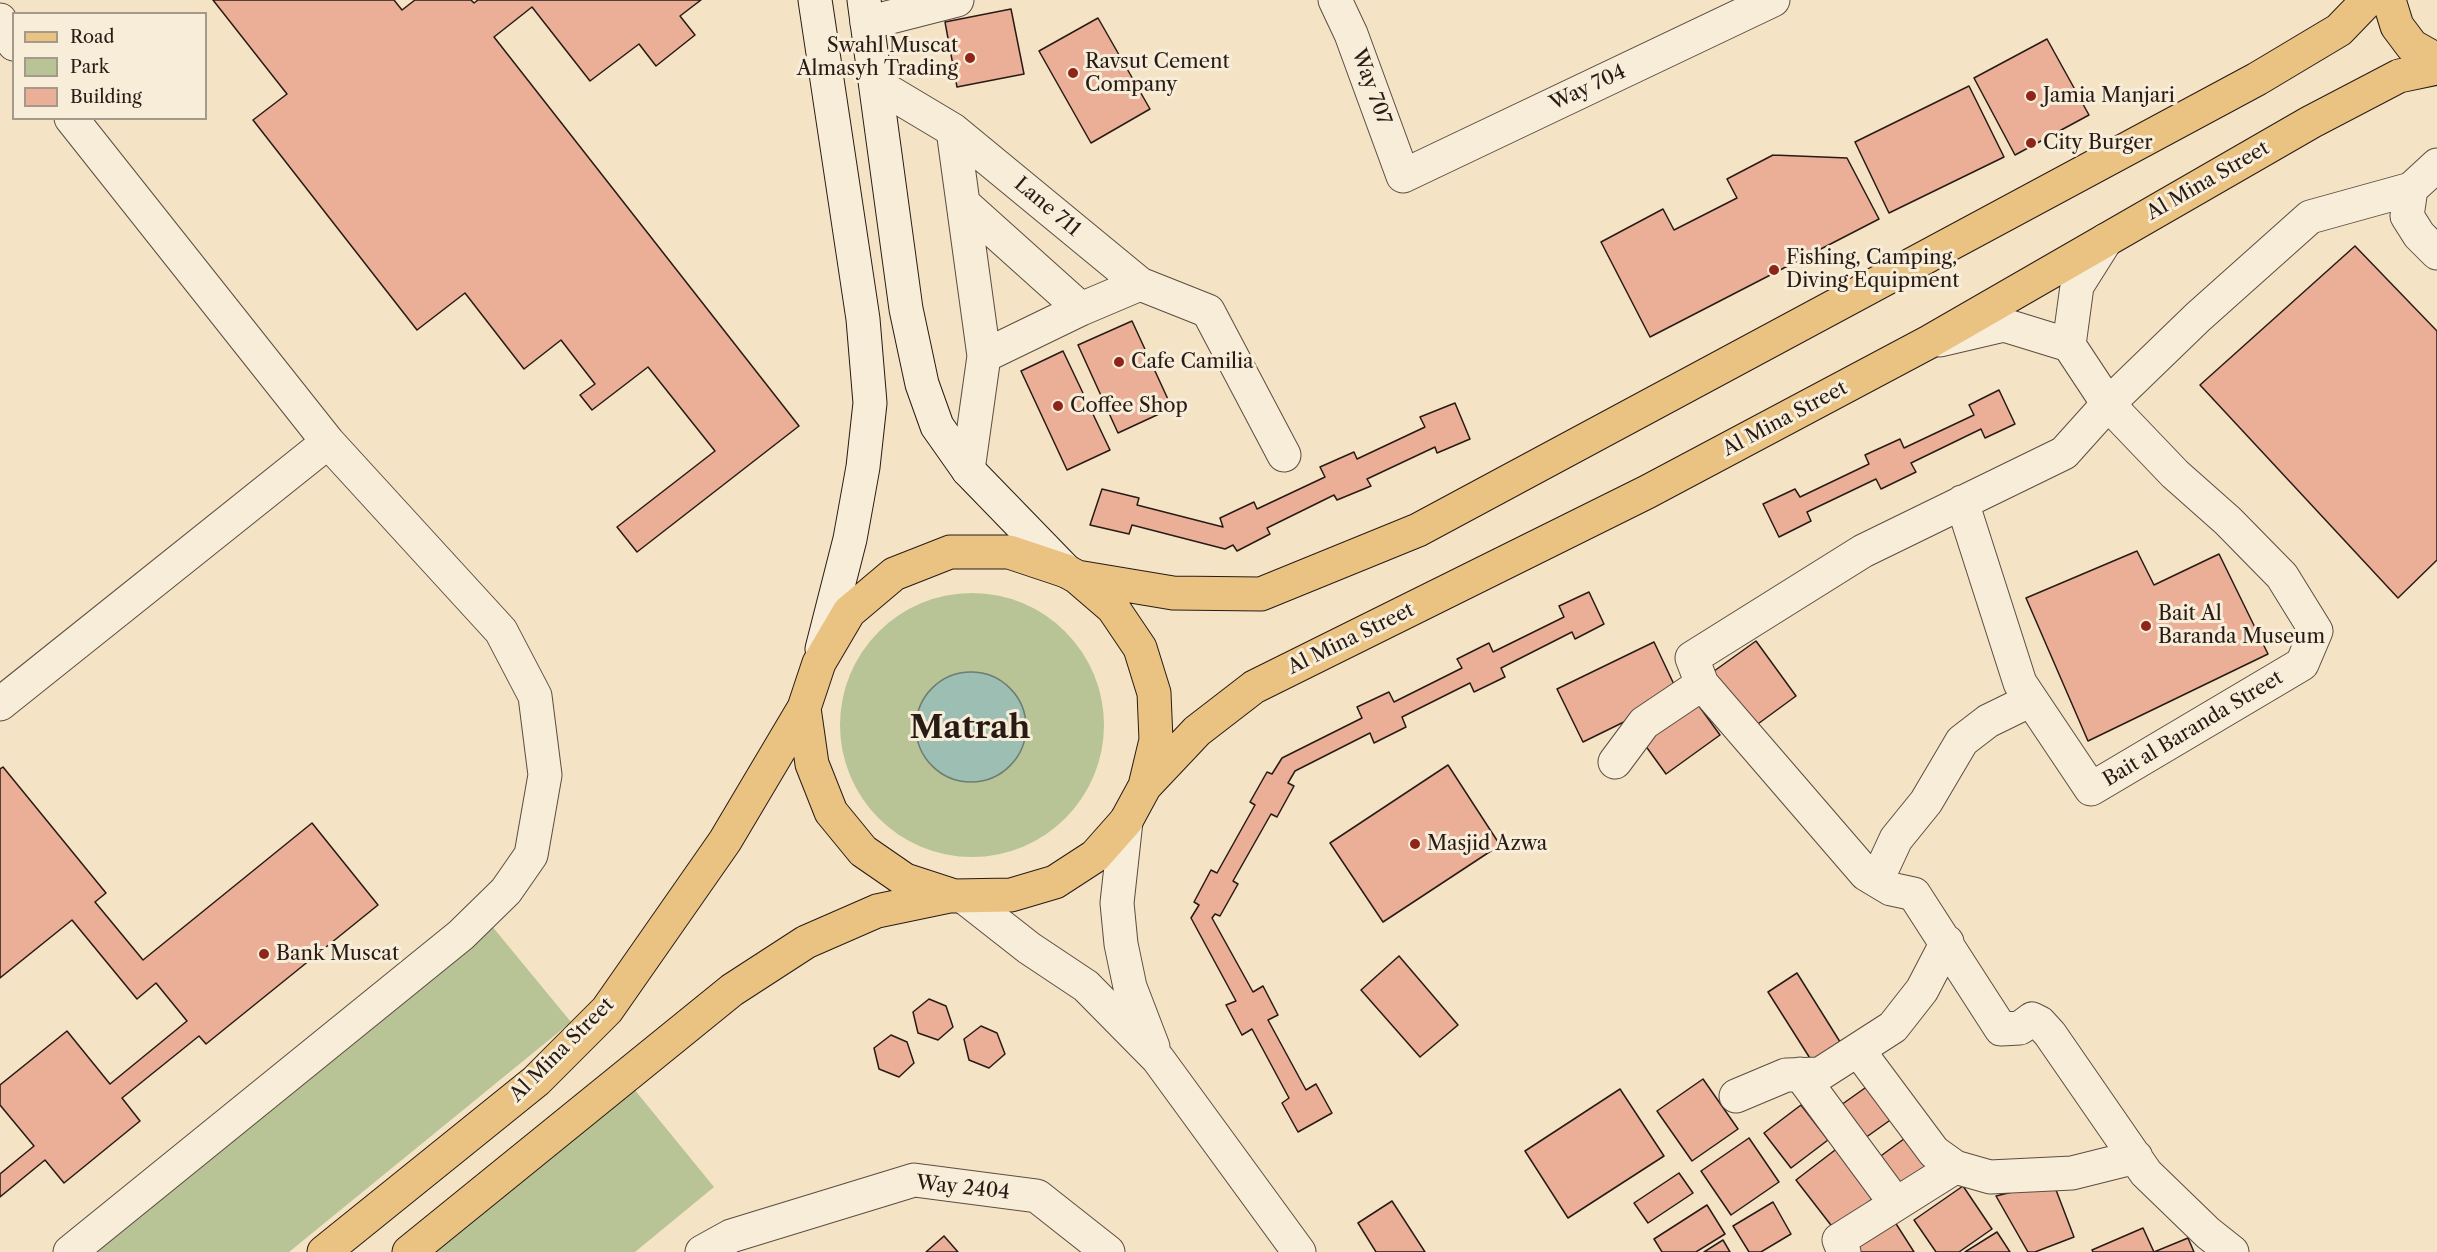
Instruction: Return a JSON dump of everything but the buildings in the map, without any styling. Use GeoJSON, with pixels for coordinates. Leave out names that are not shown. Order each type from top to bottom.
{"type":"FeatureCollection","features":[{"type":"Feature","properties":{"kind":"main road"},"geometry":{"type":"LineString","coordinates":[[959,896],[905,880],[863,851],[831,812],[812,764],[804,708],[819,663],[849,612],[894,574],[950,552],[1009,552],[1072,574],[1173,593],[1261,594],[1418,530],[2257,79],[2339,30],[2368,0]]}},
{"type":"Feature","properties":{"kind":"main road"},"geometry":{"type":"LineString","coordinates":[[2389,0],[2397,26],[2412,46],[2437,60]]}},
{"type":"Feature","properties":{"kind":"main road","name":"Al Mina Street"},"geometry":{"type":"LineString","coordinates":[[1145,786],[1197,731],[1254,687],[1647,492],[1929,342],[2311,122],[2399,76],[2437,68]]}},
{"type":"Feature","properties":{"kind":"main road"},"geometry":{"type":"LineString","coordinates":[[409,1252],[741,984],[806,942],[877,911],[959,896],[1011,895],[1055,882],[1095,856],[1126,821],[1145,786],[1156,740],[1154,693],[1140,648],[1113,608],[1072,574]]}},
{"type":"Feature","properties":{"kind":"main road","name":"Al Mina Street"},"geometry":{"type":"LineString","coordinates":[[324,1252],[536,1081],[607,1010],[725,841],[804,708]]}},
{"type":"Feature","properties":{"kind":"street"},"geometry":{"type":"LineString","coordinates":[[815,0],[863,320],[870,403],[863,467],[850,539],[819,663]]}},
{"type":"Feature","properties":{"kind":"street"},"geometry":{"type":"LineString","coordinates":[[957,0],[866,11],[906,309],[922,384],[937,426],[968,470],[1072,574]]}},
{"type":"Feature","properties":{"kind":"street","name":"Way 707"},"geometry":{"type":"LineString","coordinates":[[1335,0],[1351,34],[1403,176]]}},
{"type":"Feature","properties":{"kind":"street","name":"Way 704"},"geometry":{"type":"LineString","coordinates":[[1403,176],[1773,0]]}},
{"type":"Feature","properties":{"kind":"street"},"geometry":{"type":"LineString","coordinates":[[0,20],[12,41]]}},
{"type":"Feature","properties":{"kind":"street","name":"Lane 711"},"geometry":{"type":"LineString","coordinates":[[876,84],[953,129],[1140,284],[1208,311],[1284,455]]}},
{"type":"Feature","properties":{"kind":"street"},"geometry":{"type":"LineString","coordinates":[[70,1252],[461,934],[506,891],[531,855],[545,776],[535,696],[501,631],[328,442],[73,120]]}},
{"type":"Feature","properties":{"kind":"street"},"geometry":{"type":"LineString","coordinates":[[953,129],[984,356],[968,470]]}},
{"type":"Feature","properties":{"kind":"street"},"geometry":{"type":"LineString","coordinates":[[2232,1252],[2208,1233],[2146,1173],[2050,1034],[2040,1023],[2032,1019],[2020,1028],[2001,1029],[1914,894],[1891,889],[1866,874],[1702,684],[1692,658],[1863,551],[2064,453],[2108,404],[2198,317],[2310,217],[2411,189],[2437,165]]}},
{"type":"Feature","properties":{"kind":"street"},"geometry":{"type":"LineString","coordinates":[[2411,189],[2407,216],[2419,235],[2437,253]]}},
{"type":"Feature","properties":{"kind":"street"},"geometry":{"type":"LineString","coordinates":[[964,204],[1081,309]]}},
{"type":"Feature","properties":{"kind":"street"},"geometry":{"type":"LineString","coordinates":[[1929,342],[2004,325],[2069,345],[2077,286],[2106,240]]}},
{"type":"Feature","properties":{"kind":"street"},"geometry":{"type":"LineString","coordinates":[[984,356],[1081,309],[1140,284]]}},
{"type":"Feature","properties":{"kind":"street","name":"Bait al Baranda Street"},"geometry":{"type":"LineString","coordinates":[[1962,501],[2019,683],[2091,789],[2302,664],[2316,631],[2283,576],[2228,521],[2175,474],[2108,404],[2069,345]]}},
{"type":"Feature","properties":{"kind":"street"},"geometry":{"type":"LineString","coordinates":[[0,704],[328,442]]}},
{"type":"Feature","properties":{"kind":"street"},"geometry":{"type":"LineString","coordinates":[[1615,762],[1644,723],[1702,684]]}},
{"type":"Feature","properties":{"kind":"street"},"geometry":{"type":"LineString","coordinates":[[1877,880],[1896,839],[1926,802],[1962,741],[1988,721],[2031,700]]}},
{"type":"Feature","properties":{"kind":"street"},"geometry":{"type":"LineString","coordinates":[[1126,821],[1117,903],[1121,944],[1130,987],[1158,1059]]}},
{"type":"Feature","properties":{"kind":"street"},"geometry":{"type":"LineString","coordinates":[[959,896],[1029,948],[1086,986],[1158,1059],[1299,1252]]}},
{"type":"Feature","properties":{"kind":"street"},"geometry":{"type":"LineString","coordinates":[[1737,1096],[1786,1075],[1820,1074],[1893,1027],[1922,990],[1947,942]]}},
{"type":"Feature","properties":{"kind":"street"},"geometry":{"type":"LineString","coordinates":[[1858,1050],[1934,1152],[1955,1167],[1990,1177],[2072,1173],[2136,1157]]}},
{"type":"Feature","properties":{"kind":"street"},"geometry":{"type":"LineString","coordinates":[[1800,1074],[1896,1204]]}},
{"type":"Feature","properties":{"kind":"street"},"geometry":{"type":"LineString","coordinates":[[1844,1252],[1839,1239],[1955,1167]]}},
{"type":"Feature","properties":{"kind":"street","name":"Way 2404"},"geometry":{"type":"LineString","coordinates":[[702,1252],[731,1236],[914,1180],[1037,1196],[1108,1252]]}},
{"type":"Feature","properties":{"kind":"green space"},"geometry":{"type":"Polygon","coordinates":[[[972,593],[998,595],[1023,603],[1056,623],[1074,641],[1094,674],[1102,699],[1104,725],[1102,751],[1094,776],[1074,809],[1056,827],[1023,847],[998,855],[972,857],[946,855],[921,847],[888,827],[870,809],[850,776],[842,751],[840,725],[842,699],[850,674],[870,641],[888,623],[921,603],[946,595],[972,593]]]}},
{"type":"Feature","properties":{"kind":"green space"},"geometry":{"type":"Polygon","coordinates":[[[491,925],[571,1022],[289,1252],[90,1252],[491,925]]]}},
{"type":"Feature","properties":{"kind":"green space"},"geometry":{"type":"Polygon","coordinates":[[[634,1089],[714,1187],[635,1252],[434,1252],[634,1089]]]}},
{"type":"Feature","properties":{"kind":"water"},"geometry":{"type":"Polygon","coordinates":[[[971,672],[992,676],[1010,688],[1022,706],[1026,727],[1022,748],[1010,766],[992,778],[971,782],[950,778],[932,766],[920,748],[916,727],[920,706],[932,688],[950,676],[971,672]]]}},
{"type":"Feature","properties":{"kind":"place","name":"Swahl Muscat Almasyh Trading"},"geometry":{"type":"Point","coordinates":[970,58]}},
{"type":"Feature","properties":{"kind":"place","name":"Ravsut Cement Company"},"geometry":{"type":"Point","coordinates":[1073,73]}},
{"type":"Feature","properties":{"kind":"place","name":"Jamia Manjari"},"geometry":{"type":"Point","coordinates":[2031,96]}},
{"type":"Feature","properties":{"kind":"place","name":"City Burger"},"geometry":{"type":"Point","coordinates":[2031,143]}},
{"type":"Feature","properties":{"kind":"place","name":"Fishing, Camping, Diving Equipment"},"geometry":{"type":"Point","coordinates":[1774,270]}},
{"type":"Feature","properties":{"kind":"place","name":"Cafe Camilia"},"geometry":{"type":"Point","coordinates":[1119,362]}},
{"type":"Feature","properties":{"kind":"place","name":"Coffee Shop"},"geometry":{"type":"Point","coordinates":[1058,406]}},
{"type":"Feature","properties":{"kind":"place","name":"Bait Al Baranda Museum"},"geometry":{"type":"Point","coordinates":[2146,626]}},
{"type":"Feature","properties":{"kind":"place","name":"Masjid Azwa"},"geometry":{"type":"Point","coordinates":[1415,844]}},
{"type":"Feature","properties":{"kind":"place","name":"Bank Muscat"},"geometry":{"type":"Point","coordinates":[264,954]}},
{"type":"Feature","properties":{"kind":"district","name":"Matrah"},"geometry":{"type":"Point","coordinates":[970,729]}}]}
